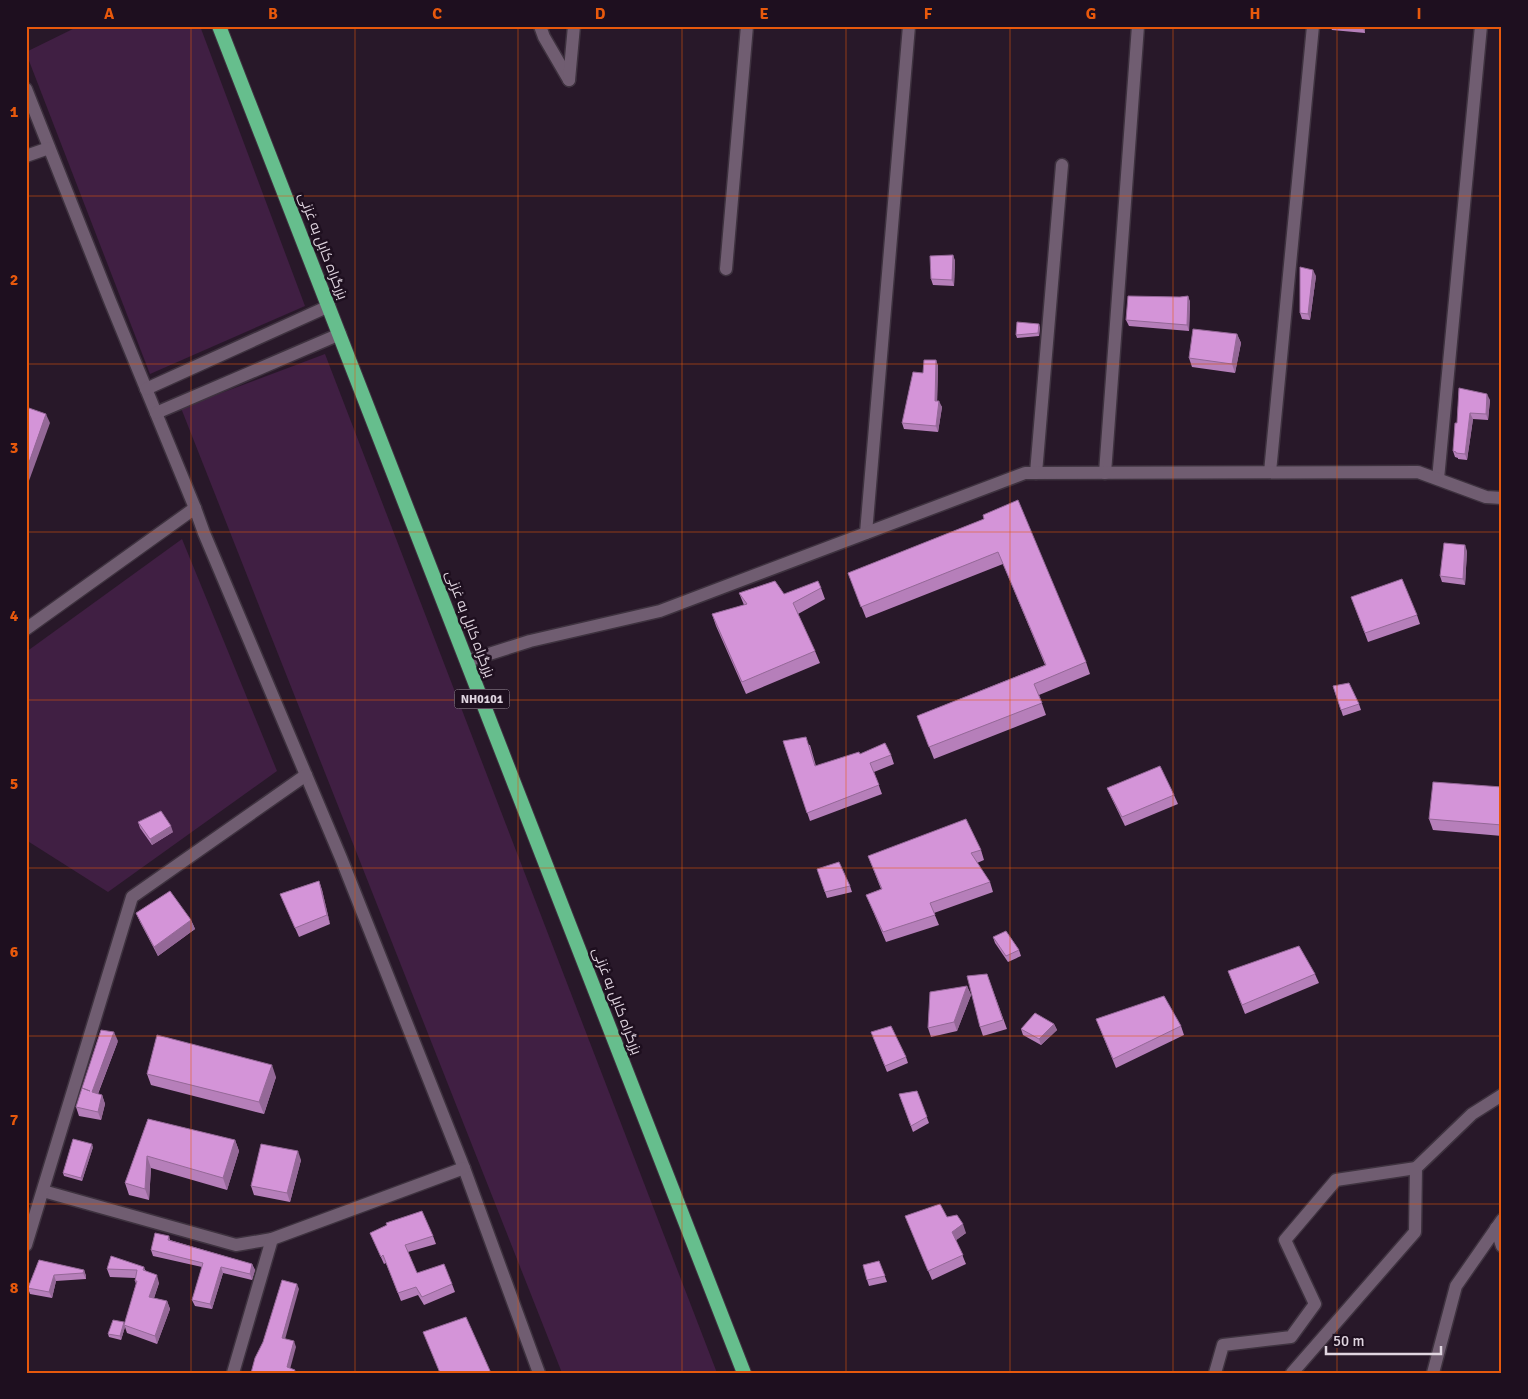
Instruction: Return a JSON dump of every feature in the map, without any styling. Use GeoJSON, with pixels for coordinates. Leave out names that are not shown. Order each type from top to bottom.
{"type":"FeatureCollection","features":[{"type":"Feature","properties":{"kind":"highway","name":"بزرگراه کابل به غزنی"},"geometry":{"type":"LineString","coordinates":[[220,26],[744,1373]]}},
{"type":"Feature","properties":{"kind":"street"},"geometry":{"type":"LineString","coordinates":[[540,26],[544,37],[568,80],[574,26]]}},
{"type":"Feature","properties":{"kind":"street"},"geometry":{"type":"LineString","coordinates":[[726,269],[747,26]]}},
{"type":"Feature","properties":{"kind":"street"},"geometry":{"type":"LineString","coordinates":[[866,533],[909,26]]}},
{"type":"Feature","properties":{"kind":"street"},"geometry":{"type":"LineString","coordinates":[[1105,473],[1138,26]]}},
{"type":"Feature","properties":{"kind":"street"},"geometry":{"type":"LineString","coordinates":[[1270,472],[1313,26]]}},
{"type":"Feature","properties":{"kind":"street"},"geometry":{"type":"LineString","coordinates":[[1438,479],[1481,26]]}},
{"type":"Feature","properties":{"kind":"street"},"geometry":{"type":"LineString","coordinates":[[26,89],[204,533],[341,858],[464,1168],[539,1373]]}},
{"type":"Feature","properties":{"kind":"street"},"geometry":{"type":"LineString","coordinates":[[26,156],[49,148]]}},
{"type":"Feature","properties":{"kind":"street"},"geometry":{"type":"LineString","coordinates":[[1036,473],[1062,165]]}},
{"type":"Feature","properties":{"kind":"street"},"geometry":{"type":"LineString","coordinates":[[146,389],[329,306]]}},
{"type":"Feature","properties":{"kind":"street"},"geometry":{"type":"LineString","coordinates":[[156,413],[340,334]]}},
{"type":"Feature","properties":{"kind":"street"},"geometry":{"type":"LineString","coordinates":[[467,661],[530,641],[660,611],[1025,473],[1418,472],[1486,496],[1502,498]]}},
{"type":"Feature","properties":{"kind":"street"},"geometry":{"type":"LineString","coordinates":[[26,629],[195,508]]}},
{"type":"Feature","properties":{"kind":"street"},"geometry":{"type":"LineString","coordinates":[[26,1244],[132,897],[306,775]]}},
{"type":"Feature","properties":{"kind":"street"},"geometry":{"type":"LineString","coordinates":[[1215,1373],[1223,1344],[1290,1337],[1315,1304],[1285,1240],[1336,1180],[1416,1168],[1472,1114],[1502,1095]]}},
{"type":"Feature","properties":{"kind":"street"},"geometry":{"type":"LineString","coordinates":[[43,1191],[236,1245],[272,1239],[464,1168]]}},
{"type":"Feature","properties":{"kind":"street"},"geometry":{"type":"LineString","coordinates":[[1292,1373],[1416,1232],[1416,1168]]}},
{"type":"Feature","properties":{"kind":"street"},"geometry":{"type":"LineString","coordinates":[[1499,1224],[1502,1246]]}},
{"type":"Feature","properties":{"kind":"street"},"geometry":{"type":"LineString","coordinates":[[1433,1373],[1456,1286],[1499,1224]]}},
{"type":"Feature","properties":{"kind":"street"},"geometry":{"type":"LineString","coordinates":[[233,1373],[272,1239]]}},
{"type":"Feature","properties":{"kind":"shaded area"},"geometry":{"type":"Polygon","coordinates":[[[79,26],[200,26],[305,306],[150,374],[26,53],[79,26]]]}},
{"type":"Feature","properties":{"kind":"shaded area"},"geometry":{"type":"Polygon","coordinates":[[[325,354],[717,1373],[562,1373],[181,408],[325,354]]]}},
{"type":"Feature","properties":{"kind":"shaded area"},"geometry":{"type":"Polygon","coordinates":[[[182,539],[277,771],[108,892],[26,840],[26,652],[182,539]]]}},
{"type":"Feature","properties":{"kind":"building"},"geometry":{"type":"Polygon","coordinates":[[[953,255],[952,280],[931,279],[930,256],[953,255]]]}},
{"type":"Feature","properties":{"kind":"building"},"geometry":{"type":"Polygon","coordinates":[[[1300,267],[1313,270],[1308,314],[1300,313],[1300,267]]]}},
{"type":"Feature","properties":{"kind":"building"},"geometry":{"type":"Polygon","coordinates":[[[1128,296],[1188,296],[1187,325],[1126,320],[1128,296]]]}},
{"type":"Feature","properties":{"kind":"building"},"geometry":{"type":"Polygon","coordinates":[[[1017,322],[1039,324],[1038,333],[1016,335],[1017,322]]]}},
{"type":"Feature","properties":{"kind":"building"},"geometry":{"type":"Polygon","coordinates":[[[1193,329],[1237,334],[1232,364],[1189,358],[1193,329]]]}},
{"type":"Feature","properties":{"kind":"building"},"geometry":{"type":"Polygon","coordinates":[[[924,360],[936,360],[935,401],[939,401],[936,426],[902,423],[913,372],[923,373],[924,360]]]}},
{"type":"Feature","properties":{"kind":"building"},"geometry":{"type":"Polygon","coordinates":[[[1459,388],[1487,394],[1486,414],[1470,413],[1465,454],[1453,451],[1459,388]]]}},
{"type":"Feature","properties":{"kind":"building"},"geometry":{"type":"Polygon","coordinates":[[[26,407],[46,414],[26,471],[26,407]]]}},
{"type":"Feature","properties":{"kind":"building"},"geometry":{"type":"Polygon","coordinates":[[[1018,500],[1086,662],[1034,684],[1042,703],[929,747],[917,716],[1046,665],[998,552],[861,607],[848,573],[984,519],[983,515],[1018,500]]]}},
{"type":"Feature","properties":{"kind":"building"},"geometry":{"type":"Polygon","coordinates":[[[1444,543],[1465,545],[1463,579],[1440,576],[1444,543]]]}},
{"type":"Feature","properties":{"kind":"building"},"geometry":{"type":"Polygon","coordinates":[[[1502,573],[1502,595],[1500,595],[1502,573]]]}},
{"type":"Feature","properties":{"kind":"building"},"geometry":{"type":"Polygon","coordinates":[[[1402,579],[1417,615],[1365,633],[1351,597],[1402,579]]]}},
{"type":"Feature","properties":{"kind":"building"},"geometry":{"type":"Polygon","coordinates":[[[775,581],[784,594],[818,581],[821,588],[793,603],[815,651],[742,682],[712,614],[747,604],[739,593],[775,581]]]}},
{"type":"Feature","properties":{"kind":"building"},"geometry":{"type":"Polygon","coordinates":[[[1349,683],[1359,704],[1341,710],[1333,686],[1349,683]]]}},
{"type":"Feature","properties":{"kind":"building"},"geometry":{"type":"Polygon","coordinates":[[[806,737],[815,766],[859,752],[860,754],[885,743],[891,755],[870,763],[879,785],[807,813],[783,741],[806,737]]]}},
{"type":"Feature","properties":{"kind":"building"},"geometry":{"type":"Polygon","coordinates":[[[1160,766],[1174,795],[1122,817],[1107,788],[1160,766]]]}},
{"type":"Feature","properties":{"kind":"building"},"geometry":{"type":"Polygon","coordinates":[[[1433,782],[1502,787],[1502,825],[1429,819],[1433,782]]]}},
{"type":"Feature","properties":{"kind":"building"},"geometry":{"type":"Polygon","coordinates":[[[161,811],[171,826],[150,839],[138,822],[161,811]]]}},
{"type":"Feature","properties":{"kind":"building"},"geometry":{"type":"Polygon","coordinates":[[[966,819],[981,850],[971,853],[990,882],[930,903],[935,915],[883,932],[866,895],[882,889],[868,856],[966,819]]]}},
{"type":"Feature","properties":{"kind":"building"},"geometry":{"type":"Polygon","coordinates":[[[839,862],[850,886],[825,892],[817,869],[839,862]]]}},
{"type":"Feature","properties":{"kind":"building"},"geometry":{"type":"Polygon","coordinates":[[[319,881],[327,915],[295,928],[280,894],[319,881]]]}},
{"type":"Feature","properties":{"kind":"building"},"geometry":{"type":"Polygon","coordinates":[[[170,891],[191,920],[154,947],[136,913],[170,891]]]}},
{"type":"Feature","properties":{"kind":"building"},"geometry":{"type":"Polygon","coordinates":[[[1006,931],[1019,950],[1006,956],[993,937],[1006,931]]]}},
{"type":"Feature","properties":{"kind":"building"},"geometry":{"type":"Polygon","coordinates":[[[1299,946],[1315,974],[1242,1005],[1228,971],[1299,946]]]}},
{"type":"Feature","properties":{"kind":"building"},"geometry":{"type":"Polygon","coordinates":[[[987,974],[1003,1020],[980,1027],[967,976],[987,974]]]}},
{"type":"Feature","properties":{"kind":"building"},"geometry":{"type":"Polygon","coordinates":[[[967,986],[954,1022],[928,1028],[930,992],[967,986]]]}},
{"type":"Feature","properties":{"kind":"building"},"geometry":{"type":"Polygon","coordinates":[[[1164,996],[1181,1026],[1113,1059],[1096,1019],[1164,996]]]}},
{"type":"Feature","properties":{"kind":"building"},"geometry":{"type":"Polygon","coordinates":[[[1035,1013],[1054,1024],[1039,1039],[1021,1029],[1035,1013]]]}},
{"type":"Feature","properties":{"kind":"building"},"geometry":{"type":"Polygon","coordinates":[[[891,1026],[906,1057],[885,1066],[871,1032],[891,1026]]]}},
{"type":"Feature","properties":{"kind":"building"},"geometry":{"type":"Polygon","coordinates":[[[101,1030],[114,1032],[92,1092],[102,1095],[98,1112],[76,1107],[101,1030]]]}},
{"type":"Feature","properties":{"kind":"building"},"geometry":{"type":"Polygon","coordinates":[[[157,1035],[272,1065],[259,1102],[147,1074],[157,1035]]]}},
{"type":"Feature","properties":{"kind":"building"},"geometry":{"type":"Polygon","coordinates":[[[917,1091],[927,1117],[911,1126],[899,1094],[917,1091]]]}},
{"type":"Feature","properties":{"kind":"building"},"geometry":{"type":"Polygon","coordinates":[[[148,1119],[235,1140],[223,1178],[147,1156],[145,1189],[125,1183],[148,1119]]]}},
{"type":"Feature","properties":{"kind":"building"},"geometry":{"type":"Polygon","coordinates":[[[73,1139],[92,1144],[81,1178],[63,1173],[73,1139]]]}},
{"type":"Feature","properties":{"kind":"building"},"geometry":{"type":"Polygon","coordinates":[[[261,1144],[298,1151],[287,1193],[251,1186],[261,1144]]]}},
{"type":"Feature","properties":{"kind":"building"},"geometry":{"type":"Polygon","coordinates":[[[940,1204],[947,1217],[957,1215],[963,1224],[952,1232],[963,1255],[928,1271],[905,1216],[940,1204]]]}},
{"type":"Feature","properties":{"kind":"building"},"geometry":{"type":"Polygon","coordinates":[[[422,1211],[433,1236],[405,1245],[417,1273],[444,1264],[452,1284],[422,1297],[416,1287],[398,1293],[383,1255],[381,1257],[370,1233],[387,1225],[386,1223],[422,1211]]]}},
{"type":"Feature","properties":{"kind":"building"},"geometry":{"type":"Polygon","coordinates":[[[155,1233],[169,1236],[168,1240],[252,1264],[250,1274],[221,1267],[210,1304],[192,1300],[203,1263],[151,1250],[155,1233]]]}},
{"type":"Feature","properties":{"kind":"building"},"geometry":{"type":"Polygon","coordinates":[[[111,1256],[144,1267],[143,1270],[157,1275],[149,1297],[167,1301],[155,1336],[124,1325],[137,1281],[135,1281],[137,1270],[107,1269],[111,1256]]]}},
{"type":"Feature","properties":{"kind":"building"},"geometry":{"type":"Polygon","coordinates":[[[39,1260],[84,1270],[83,1273],[54,1275],[49,1292],[28,1288],[39,1260]]]}},
{"type":"Feature","properties":{"kind":"building"},"geometry":{"type":"Polygon","coordinates":[[[879,1261],[885,1276],[867,1280],[863,1265],[879,1261]]]}},
{"type":"Feature","properties":{"kind":"building"},"geometry":{"type":"Polygon","coordinates":[[[282,1280],[297,1284],[282,1338],[294,1341],[287,1367],[295,1370],[294,1373],[251,1373],[255,1358],[263,1342],[282,1280]]]}},
{"type":"Feature","properties":{"kind":"building"},"geometry":{"type":"Polygon","coordinates":[[[466,1317],[491,1373],[440,1373],[423,1332],[466,1317]]]}},
{"type":"Feature","properties":{"kind":"building"},"geometry":{"type":"Polygon","coordinates":[[[113,1320],[124,1322],[120,1336],[108,1334],[113,1320]]]}}]}
